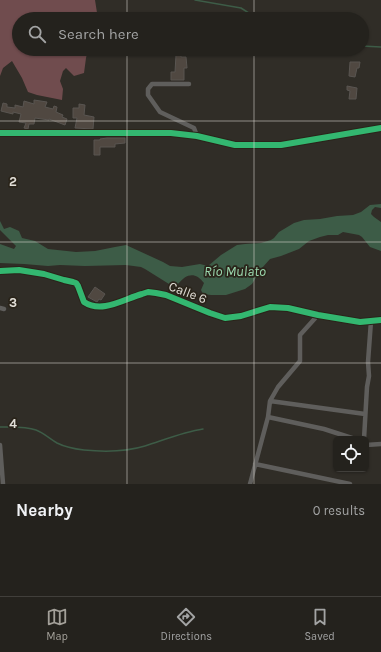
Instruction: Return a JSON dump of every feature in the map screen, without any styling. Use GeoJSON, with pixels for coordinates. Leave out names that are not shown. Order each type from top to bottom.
{"type":"FeatureCollection","features":[{"type":"Feature","properties":{"kind":"street"},"geometry":{"type":"LineString","coordinates":[[190,84],[152,84],[148,89],[148,95],[160,112],[194,128],[197,136]]}},
{"type":"Feature","properties":{"kind":"street"},"geometry":{"type":"LineString","coordinates":[[0,133],[171,133],[197,136],[235,145],[281,145],[381,128]]}},
{"type":"Feature","properties":{"kind":"street","name":"Calle 6"},"geometry":{"type":"LineString","coordinates":[[0,271],[19,270],[44,274],[76,283],[84,302],[100,307],[142,294],[152,293],[166,295],[225,318],[241,316],[270,307],[288,308],[360,322],[381,320]]}},
{"type":"Feature","properties":{"kind":"street"},"geometry":{"type":"LineString","coordinates":[[250,484],[268,416],[270,400],[278,387],[300,361],[300,335],[318,315]]}},
{"type":"Feature","properties":{"kind":"street"},"geometry":{"type":"LineString","coordinates":[[364,436],[369,376],[368,362],[371,321]]}},
{"type":"Feature","properties":{"kind":"street"},"geometry":{"type":"LineString","coordinates":[[270,400],[365,414]]}},
{"type":"Feature","properties":{"kind":"street"},"geometry":{"type":"LineString","coordinates":[[268,416],[324,429],[346,436]]}},
{"type":"Feature","properties":{"kind":"street"},"geometry":{"type":"LineString","coordinates":[[369,445],[381,444]]}},
{"type":"Feature","properties":{"kind":"street"},"geometry":{"type":"LineString","coordinates":[[0,445],[3,484]]}},
{"type":"Feature","properties":{"kind":"street"},"geometry":{"type":"LineString","coordinates":[[255,464],[350,484]]}},
{"type":"Feature","properties":{"kind":"shaded area"},"geometry":{"type":"Polygon","coordinates":[[[0,0],[95,0],[97,12],[12,12],[12,56],[86,56],[84,73],[74,76],[66,68],[63,71],[60,81],[63,89],[62,100],[28,92],[12,61],[3,68],[0,76],[0,0]]]}},
{"type":"Feature","properties":{"kind":"water","name":"Río Mulato"},"geometry":{"type":"Polygon","coordinates":[[[381,204],[381,208],[375,207],[371,214],[381,222],[381,251],[370,247],[359,235],[343,232],[338,235],[320,237],[309,241],[299,249],[270,259],[262,268],[252,284],[245,289],[226,295],[203,294],[201,290],[204,283],[201,279],[194,275],[187,276],[178,284],[169,284],[141,267],[126,265],[48,266],[0,263],[0,244],[14,249],[16,246],[0,230],[0,221],[4,229],[10,227],[19,231],[22,238],[35,241],[48,249],[76,252],[95,251],[126,245],[170,266],[182,267],[200,264],[208,266],[221,255],[237,245],[261,243],[271,240],[279,232],[294,223],[304,220],[353,215],[361,212],[370,205],[381,204]]]}},
{"type":"Feature","properties":{"kind":"building"},"geometry":{"type":"Polygon","coordinates":[[[176,56],[186,57],[187,68],[184,68],[184,80],[171,80],[171,72],[175,72],[176,56]]]}},
{"type":"Feature","properties":{"kind":"building"},"geometry":{"type":"Polygon","coordinates":[[[350,62],[360,62],[355,77],[349,76],[350,62]]]}},
{"type":"Feature","properties":{"kind":"building"},"geometry":{"type":"Polygon","coordinates":[[[347,86],[357,88],[356,99],[349,99],[350,91],[347,90],[347,86]]]}},
{"type":"Feature","properties":{"kind":"building"},"geometry":{"type":"Polygon","coordinates":[[[34,100],[47,102],[45,107],[53,109],[54,106],[57,107],[56,112],[63,115],[62,117],[67,119],[65,125],[49,119],[35,118],[34,124],[29,124],[28,129],[24,128],[26,123],[19,122],[21,114],[1,111],[3,103],[7,104],[7,107],[15,108],[15,105],[23,107],[24,101],[34,104],[34,100]]]}},
{"type":"Feature","properties":{"kind":"building"},"geometry":{"type":"Polygon","coordinates":[[[79,104],[85,105],[84,115],[94,117],[93,129],[75,128],[77,118],[73,118],[73,108],[79,108],[79,104]]]}},
{"type":"Feature","properties":{"kind":"building"},"geometry":{"type":"Polygon","coordinates":[[[125,138],[125,143],[115,144],[115,147],[100,147],[100,155],[94,155],[94,140],[125,138]]]}},
{"type":"Feature","properties":{"kind":"building"},"geometry":{"type":"Polygon","coordinates":[[[95,287],[105,294],[101,300],[99,299],[97,302],[88,297],[95,287]]]}},
{"type":"Feature","properties":{"kind":"waterway"},"geometry":{"type":"LineString","coordinates":[[195,0],[241,8],[247,12]]}},
{"type":"Feature","properties":{"kind":"waterway"},"geometry":{"type":"LineString","coordinates":[[369,46],[381,47]]}},
{"type":"Feature","properties":{"kind":"waterway"},"geometry":{"type":"LineString","coordinates":[[0,427],[32,429],[67,447],[84,450],[107,451],[137,448],[181,434],[203,429]]}},
{"type":"Feature","properties":{"kind":"cycle path"},"geometry":{"type":"LineString","coordinates":[[0,133],[171,133],[197,136],[235,145],[281,145],[381,128]]}},
{"type":"Feature","properties":{"kind":"cycle path"},"geometry":{"type":"LineString","coordinates":[[0,271],[19,270],[44,274],[76,283],[84,302],[98,307],[113,304],[148,292],[166,295],[225,318],[241,316],[270,307],[288,308],[360,322],[381,320]]}}]}
